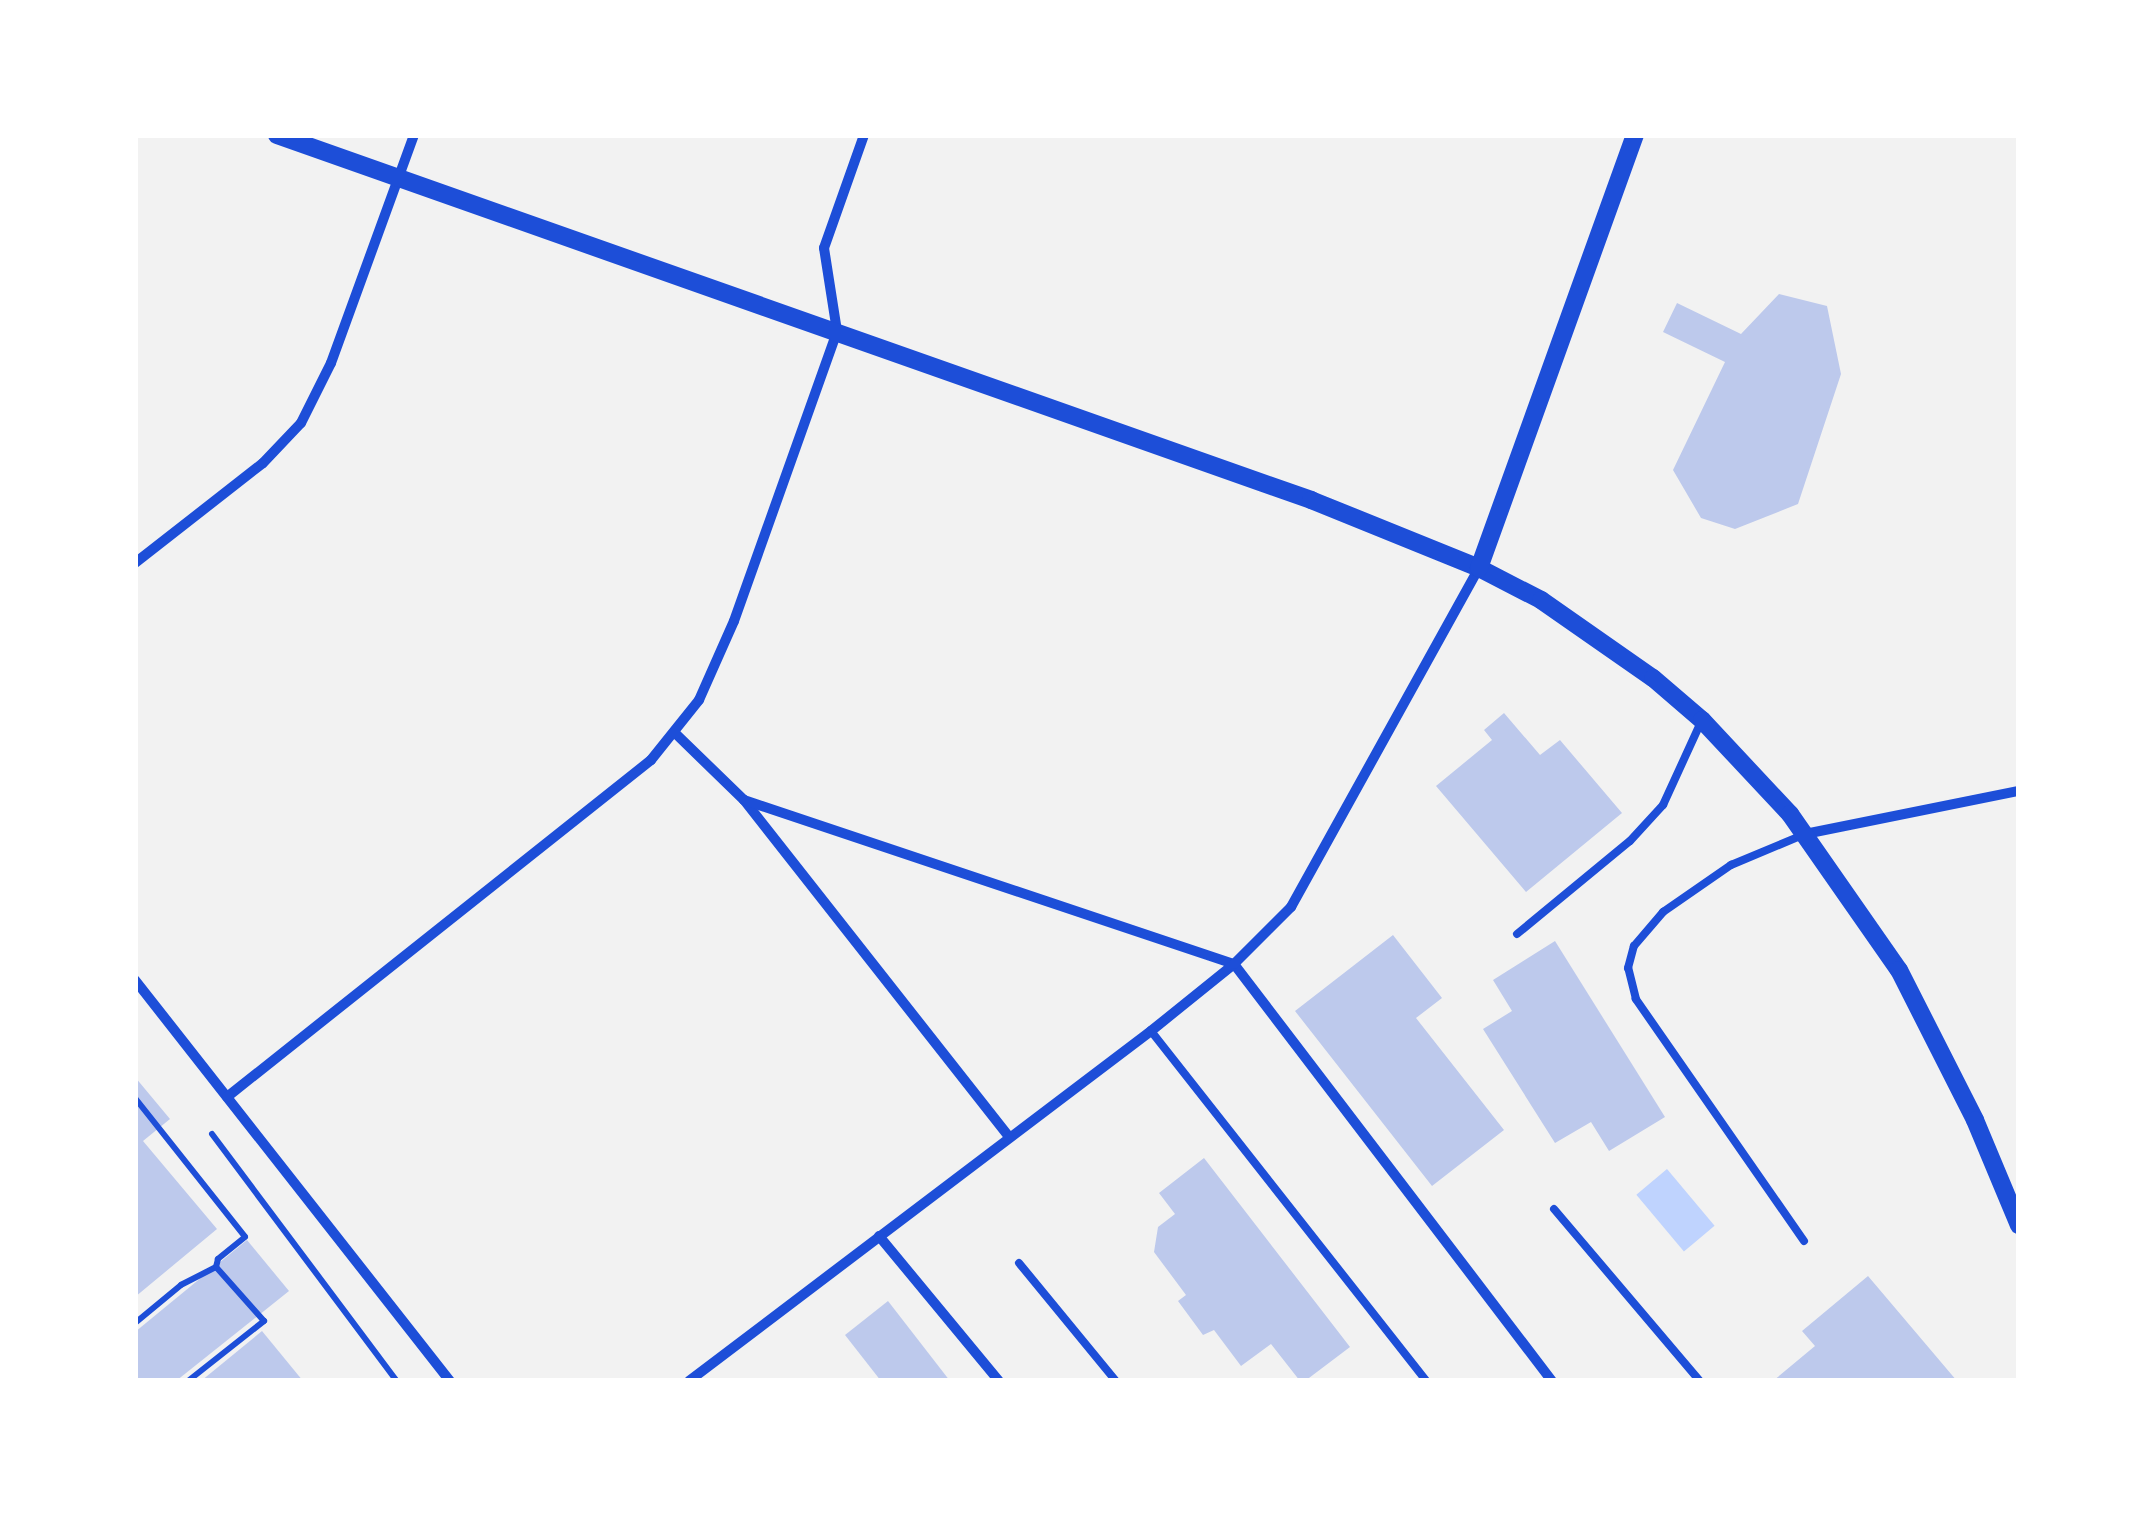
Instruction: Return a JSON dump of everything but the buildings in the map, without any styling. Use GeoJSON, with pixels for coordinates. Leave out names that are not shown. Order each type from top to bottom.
{"type":"FeatureCollection","features":[{"type":"Feature","properties":{"kind":"street"},"geometry":{"type":"LineString","coordinates":[[277,135],[1311,500],[1480,568],[1598,637],[1702,720],[1805,834],[1847,890],[1915,1000],[1975,1120],[2019,1226]]}},
{"type":"Feature","properties":{"kind":"street"},"geometry":{"type":"LineString","coordinates":[[135,563],[263,463],[301,423],[318,394],[414,135]]}},
{"type":"Feature","properties":{"kind":"street"},"geometry":{"type":"LineString","coordinates":[[227,1097],[624,782],[676,733],[699,700],[734,621],[837,331],[824,248],[864,135]]}},
{"type":"Feature","properties":{"kind":"street"},"geometry":{"type":"LineString","coordinates":[[689,1381],[1151,1031],[1234,964],[1291,907],[1480,568],[1635,135]]}},
{"type":"Feature","properties":{"kind":"street"},"geometry":{"type":"LineString","coordinates":[[676,733],[744,800],[1010,1137]]}},
{"type":"Feature","properties":{"kind":"street"},"geometry":{"type":"LineString","coordinates":[[1805,834],[2019,792]]}},
{"type":"Feature","properties":{"kind":"street"},"geometry":{"type":"LineString","coordinates":[[744,800],[1234,964],[1552,1381]]}},
{"type":"Feature","properties":{"kind":"street"},"geometry":{"type":"LineString","coordinates":[[135,980],[450,1381]]}},
{"type":"Feature","properties":{"kind":"street"},"geometry":{"type":"LineString","coordinates":[[879,1236],[999,1381]]}},
{"type":"Feature","properties":{"kind":"lane"},"geometry":{"type":"LineString","coordinates":[[1516,934],[1630,840],[1663,804],[1702,720]]}},
{"type":"Feature","properties":{"kind":"lane"},"geometry":{"type":"LineString","coordinates":[[1804,1241],[1636,999],[1628,968],[1634,946],[1663,912],[1731,865],[1805,834]]}},
{"type":"Feature","properties":{"kind":"lane"},"geometry":{"type":"LineString","coordinates":[[1151,1031],[1426,1381]]}},
{"type":"Feature","properties":{"kind":"lane"},"geometry":{"type":"LineString","coordinates":[[1554,1209],[1700,1381]]}},
{"type":"Feature","properties":{"kind":"lane"},"geometry":{"type":"LineString","coordinates":[[1019,1263],[1116,1381]]}},
{"type":"Feature","properties":{"kind":"path"},"geometry":{"type":"LineString","coordinates":[[135,1098],[246,1237],[216,1266],[197,1275],[135,1322]]}},
{"type":"Feature","properties":{"kind":"path"},"geometry":{"type":"LineString","coordinates":[[206,1126],[398,1381]]}},
{"type":"Feature","properties":{"kind":"path"},"geometry":{"type":"LineString","coordinates":[[188,1381],[264,1321],[216,1266]]}},
{"type":"Feature","properties":{"kind":"water"},"geometry":{"type":"Polygon","coordinates":[[[1667,1169],[1715,1226],[1684,1251],[1636,1195],[1667,1169]]]}}]}
